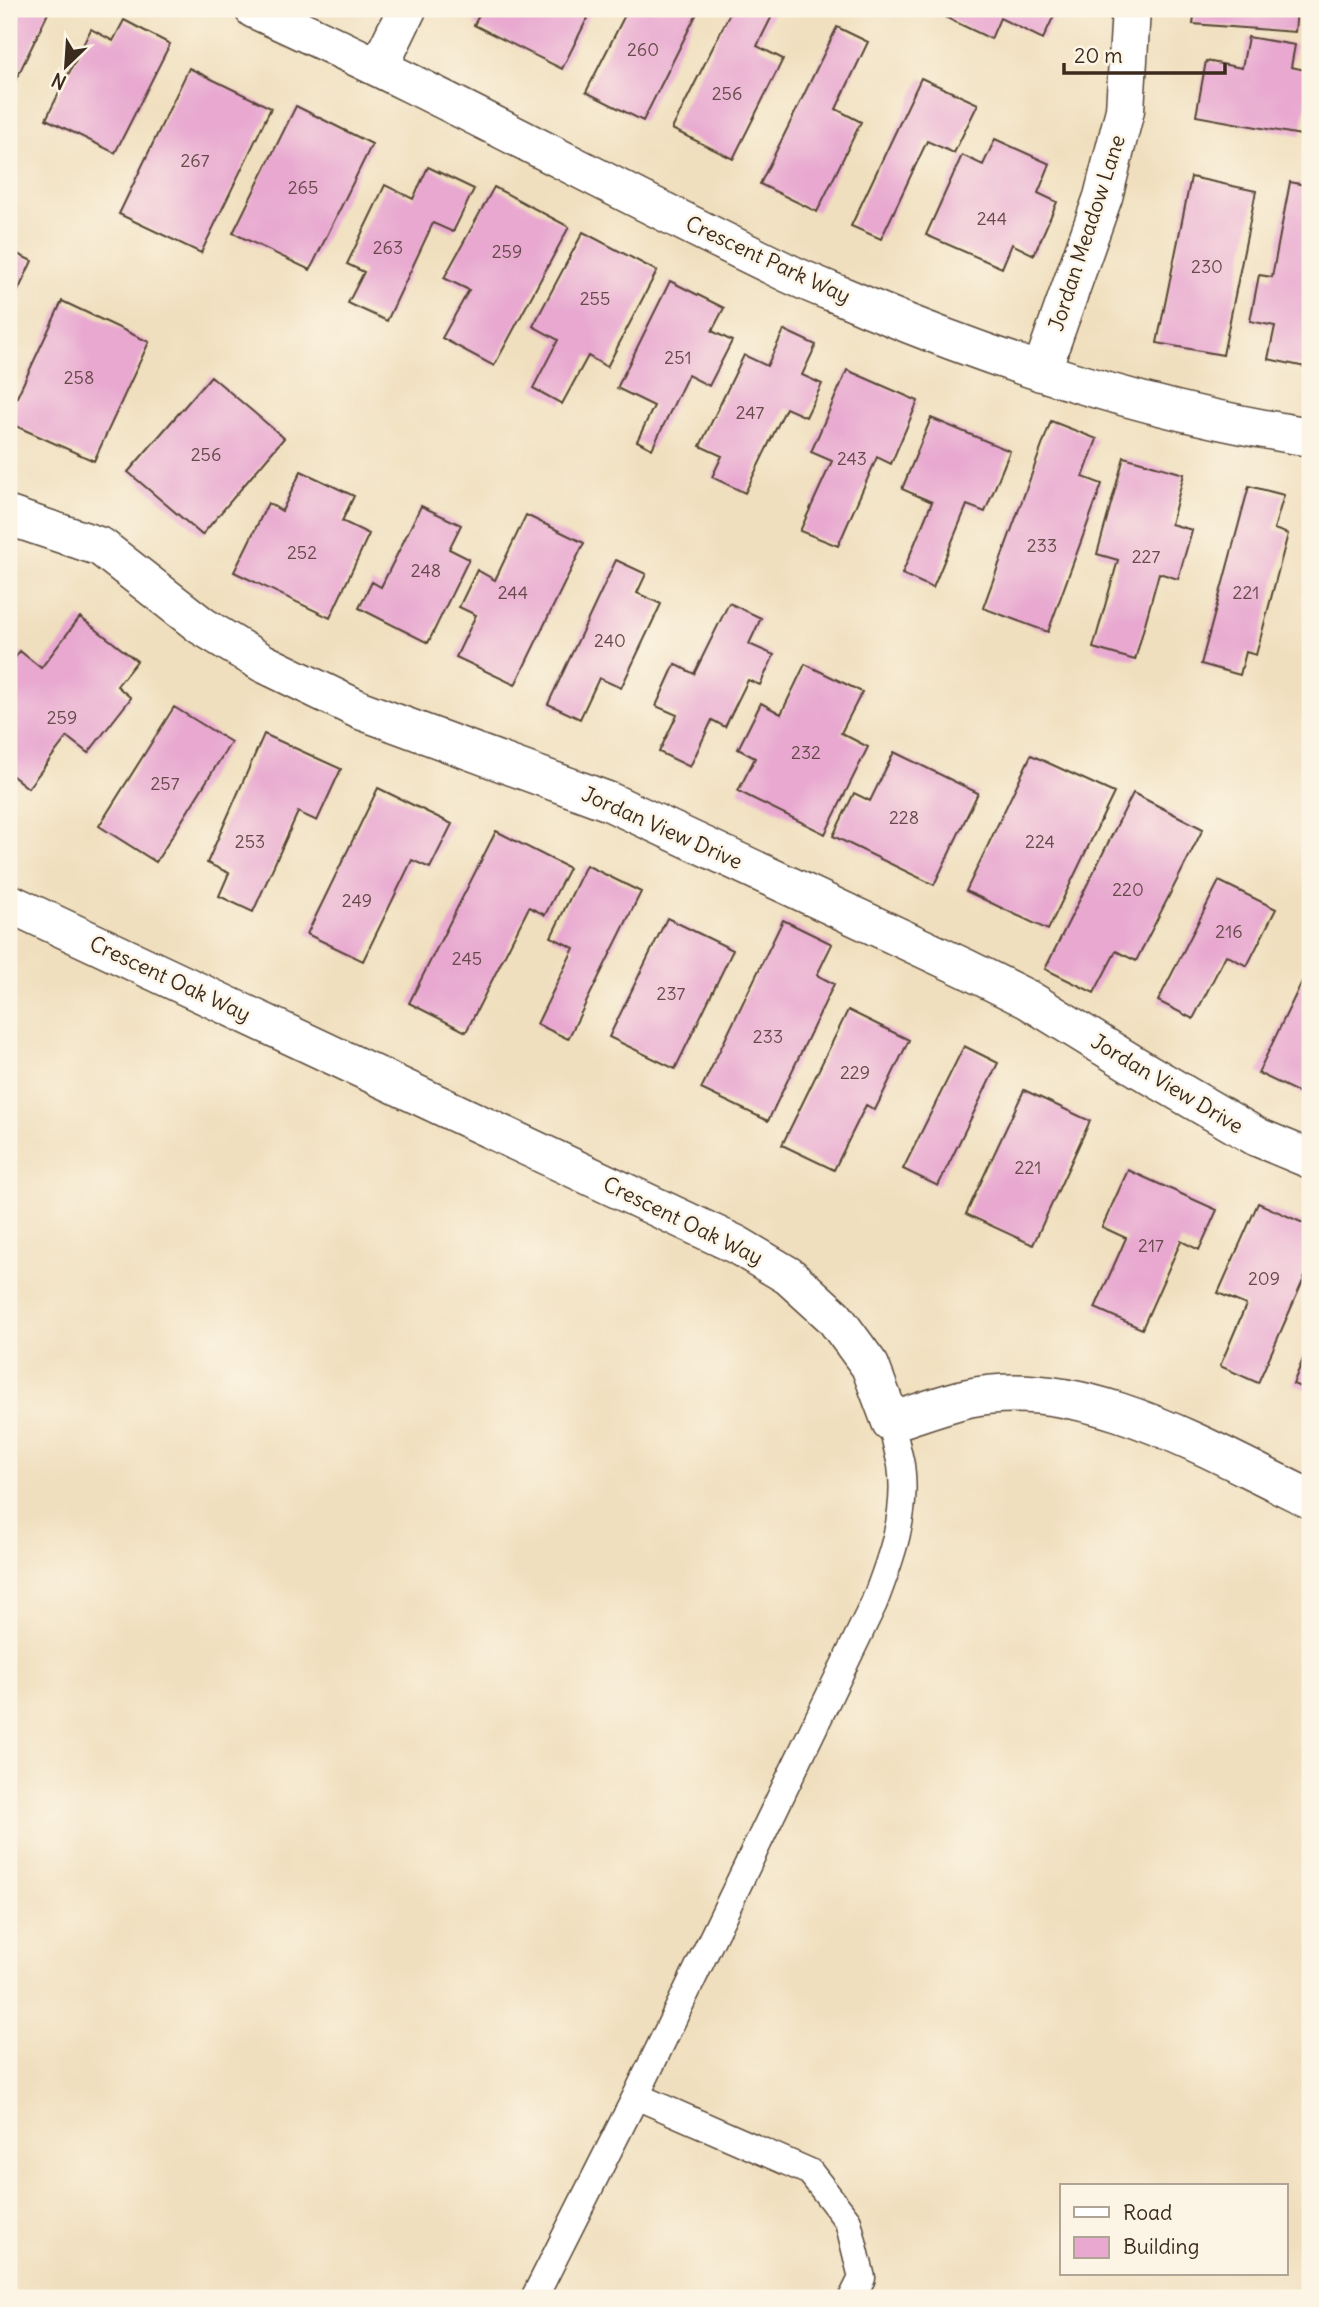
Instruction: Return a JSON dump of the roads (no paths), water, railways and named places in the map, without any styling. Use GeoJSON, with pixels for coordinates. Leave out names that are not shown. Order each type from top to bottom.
{"type":"FeatureCollection","features":[{"type":"Feature","properties":{"kind":"street","name":"Crescent Park Way"},"geometry":{"type":"LineString","coordinates":[[254,9],[379,67],[793,275],[944,339],[1148,404],[1265,430],[1310,436]]}},
{"type":"Feature","properties":{"kind":"street"},"geometry":{"type":"LineString","coordinates":[[379,67],[407,9]]}},
{"type":"Feature","properties":{"kind":"street","name":"Jordan Meadow Lane"},"geometry":{"type":"LineString","coordinates":[[1041,372],[1103,197],[1125,110],[1131,9]]}},
{"type":"Feature","properties":{"kind":"street","name":"Jordan View Drive"},"geometry":{"type":"LineString","coordinates":[[9,516],[101,547],[202,626],[263,663],[360,710],[610,803],[955,963],[1029,1000],[1256,1136],[1310,1159]]}},
{"type":"Feature","properties":{"kind":"street","name":"Crescent Oak Way"},"geometry":{"type":"LineString","coordinates":[[9,903],[748,1251],[789,1276],[834,1317],[870,1366],[891,1422]]}},
{"type":"Feature","properties":{"kind":"street"},"geometry":{"type":"LineString","coordinates":[[891,1422],[968,1398],[1014,1395],[1060,1397],[1104,1406],[1148,1422],[1310,1499]]}},
{"type":"Feature","properties":{"kind":"lane"},"geometry":{"type":"LineString","coordinates":[[534,2298],[636,2096],[874,1603],[892,1558],[901,1514],[901,1467],[891,1422]]}},
{"type":"Feature","properties":{"kind":"lane"},"geometry":{"type":"LineString","coordinates":[[636,2096],[810,2172],[848,2221],[862,2278],[852,2298]]}}]}
